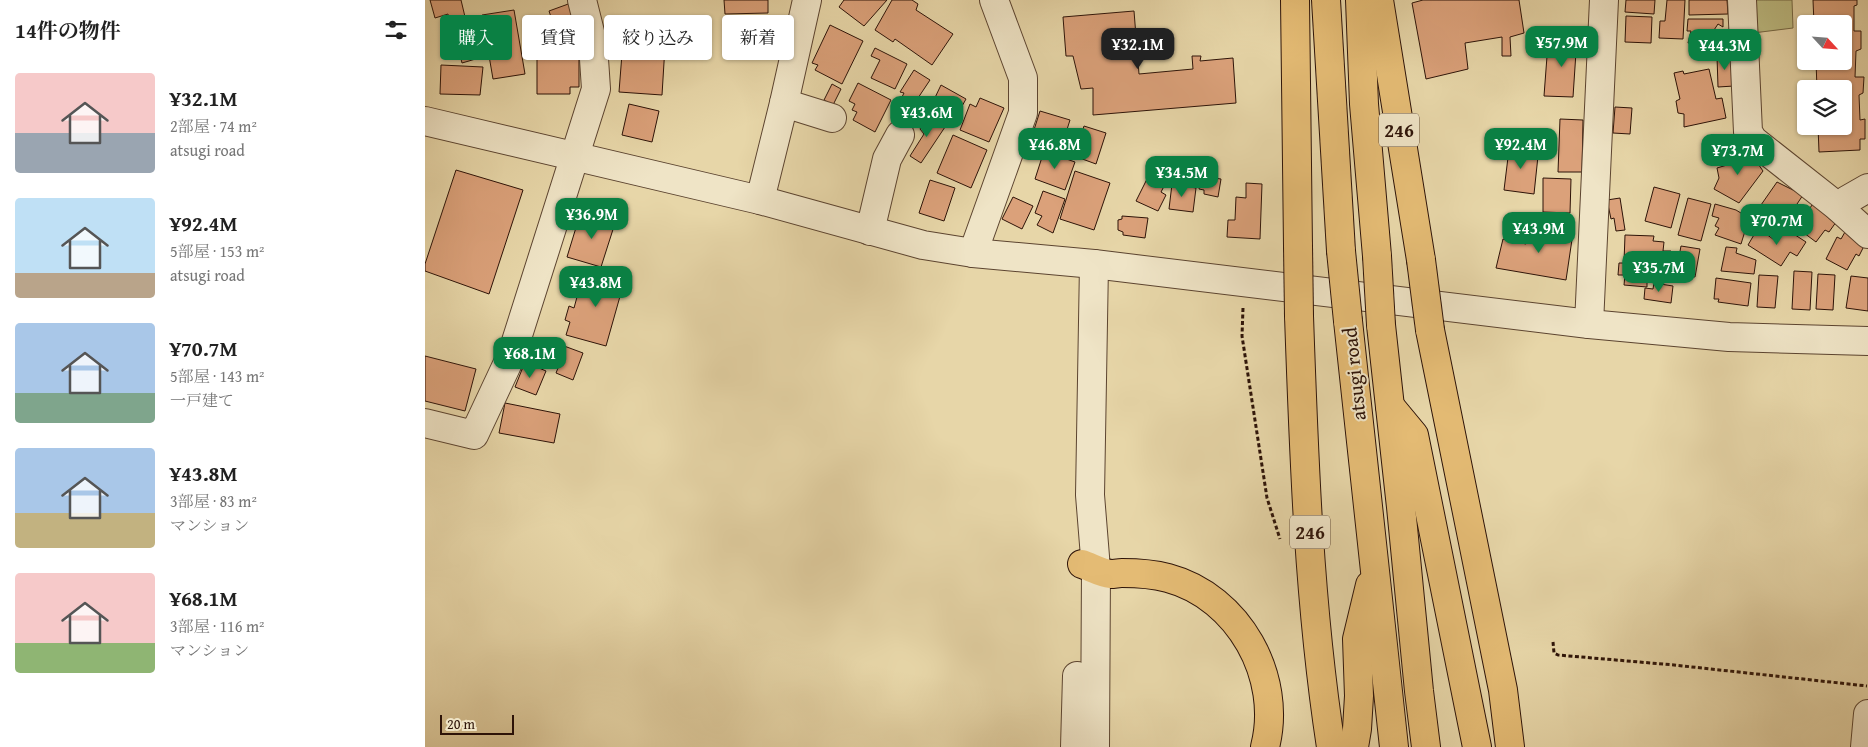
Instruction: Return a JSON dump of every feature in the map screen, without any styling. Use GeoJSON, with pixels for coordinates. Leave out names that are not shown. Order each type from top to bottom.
{"type":"FeatureCollection","features":[{"type":"Feature","properties":{"kind":"highway","name":"246"},"geometry":{"type":"LineString","coordinates":[[1295,0],[1299,316],[1303,414],[1314,617],[1331,747]]}},
{"type":"Feature","properties":{"kind":"highway","name":"atsugi road"},"geometry":{"type":"LineString","coordinates":[[1326,0],[1341,251],[1394,747]]}},
{"type":"Feature","properties":{"kind":"highway","name":"atsugi road"},"geometry":{"type":"LineString","coordinates":[[1360,0],[1364,104],[1381,325],[1426,747]]}},
{"type":"Feature","properties":{"kind":"highway","name":"246"},"geometry":{"type":"LineString","coordinates":[[1379,0],[1421,260],[1430,330],[1503,690],[1510,747]]}},
{"type":"Feature","properties":{"kind":"highway"},"geometry":{"type":"LineString","coordinates":[[1389,406],[1414,435],[1477,747]]}},
{"type":"Feature","properties":{"kind":"highway"},"geometry":{"type":"LineString","coordinates":[[1355,747],[1359,696],[1357,639],[1375,565]]}},
{"type":"Feature","properties":{"kind":"highway"},"geometry":{"type":"LineString","coordinates":[[1089,567],[1111,574],[1142,574],[1167,578],[1187,585],[1206,596],[1238,626],[1250,642],[1265,678],[1269,697],[1270,717],[1265,747]]}},
{"type":"Feature","properties":{"kind":"street"},"geometry":{"type":"LineString","coordinates":[[425,422],[474,435],[512,354],[596,89],[593,44],[582,0]]}},
{"type":"Feature","properties":{"kind":"street"},"geometry":{"type":"LineString","coordinates":[[760,200],[807,0]]}},
{"type":"Feature","properties":{"kind":"street"},"geometry":{"type":"LineString","coordinates":[[973,253],[1023,113],[1023,78],[994,0]]}},
{"type":"Feature","properties":{"kind":"street"},"geometry":{"type":"LineString","coordinates":[[1589,324],[1604,0]]}},
{"type":"Feature","properties":{"kind":"street"},"geometry":{"type":"LineString","coordinates":[[1742,0],[1748,132],[1753,140],[1838,207],[1868,234]]}},
{"type":"Feature","properties":{"kind":"street"},"geometry":{"type":"LineString","coordinates":[[784,104],[832,118]]}},
{"type":"Feature","properties":{"kind":"street"},"geometry":{"type":"LineString","coordinates":[[425,121],[760,200],[923,245],[973,253],[1094,264],[1589,324],[1729,337],[1868,341]]}},
{"type":"Feature","properties":{"kind":"street"},"geometry":{"type":"LineString","coordinates":[[870,231],[887,159],[900,135]]}},
{"type":"Feature","properties":{"kind":"street"},"geometry":{"type":"LineString","coordinates":[[1838,207],[1868,188]]}},
{"type":"Feature","properties":{"kind":"street"},"geometry":{"type":"LineString","coordinates":[[1094,264],[1089,567],[1095,747]]}},
{"type":"Feature","properties":{"kind":"street"},"geometry":{"type":"LineString","coordinates":[[1075,747],[1089,567]]}},
{"type":"Feature","properties":{"kind":"street"},"geometry":{"type":"LineString","coordinates":[[1865,747],[1868,714]]}},
{"type":"Feature","properties":{"kind":"path"},"geometry":{"type":"LineString","coordinates":[[1243,302],[1242,336],[1260,459],[1267,498],[1280,539]]}},
{"type":"Feature","properties":{"kind":"path"},"geometry":{"type":"LineString","coordinates":[[1553,642],[1554,653],[1558,656],[1674,665],[1868,686]]}},
{"type":"Feature","properties":{"kind":"shaded area"},"geometry":{"type":"Polygon","coordinates":[[[1749,0],[1792,0],[1793,28],[1753,33],[1749,0]]]}},
{"type":"Feature","properties":{"kind":"building"},"geometry":{"type":"Polygon","coordinates":[[[430,0],[461,0],[465,15],[448,14],[435,18],[430,0]]]}},
{"type":"Feature","properties":{"kind":"building"},"geometry":{"type":"Polygon","coordinates":[[[724,0],[768,0],[768,13],[725,14],[724,0]]]}},
{"type":"Feature","properties":{"kind":"building"},"geometry":{"type":"Polygon","coordinates":[[[844,0],[887,0],[864,26],[839,7],[844,0]]]}},
{"type":"Feature","properties":{"kind":"building"},"geometry":{"type":"Polygon","coordinates":[[[892,0],[912,0],[918,4],[916,10],[953,34],[932,65],[895,39],[893,42],[875,30],[892,0]]]}},
{"type":"Feature","properties":{"kind":"building"},"geometry":{"type":"Polygon","coordinates":[[[1423,0],[1519,0],[1524,33],[1510,37],[1511,56],[1502,56],[1502,37],[1465,43],[1468,69],[1426,79],[1412,3],[1423,0]]]}},
{"type":"Feature","properties":{"kind":"building"},"geometry":{"type":"Polygon","coordinates":[[[1626,0],[1655,0],[1654,14],[1625,12],[1626,0]]]}},
{"type":"Feature","properties":{"kind":"building"},"geometry":{"type":"Polygon","coordinates":[[[1667,0],[1685,0],[1683,39],[1659,38],[1660,21],[1665,21],[1667,0]]]}},
{"type":"Feature","properties":{"kind":"building"},"geometry":{"type":"Polygon","coordinates":[[[1689,0],[1727,0],[1728,14],[1689,15],[1689,0]]]}},
{"type":"Feature","properties":{"kind":"building"},"geometry":{"type":"Polygon","coordinates":[[[1813,0],[1857,0],[1857,5],[1854,6],[1854,31],[1861,31],[1861,49],[1856,51],[1855,77],[1864,77],[1863,93],[1859,95],[1860,120],[1865,119],[1865,139],[1860,139],[1860,150],[1819,152],[1818,135],[1852,135],[1852,80],[1817,80],[1816,70],[1853,70],[1853,15],[1814,15],[1813,0]]]}},
{"type":"Feature","properties":{"kind":"building"},"geometry":{"type":"Polygon","coordinates":[[[571,3],[574,15],[550,15],[549,11],[571,3]]]}},
{"type":"Feature","properties":{"kind":"building"},"geometry":{"type":"Polygon","coordinates":[[[514,10],[525,74],[493,79],[490,60],[512,60],[512,15],[482,15],[514,10]]]}},
{"type":"Feature","properties":{"kind":"building"},"geometry":{"type":"Polygon","coordinates":[[[1134,11],[1139,74],[1193,69],[1192,56],[1201,56],[1200,61],[1233,58],[1236,103],[1093,115],[1093,88],[1081,89],[1073,56],[1066,56],[1063,17],[1134,11]]]}},
{"type":"Feature","properties":{"kind":"building"},"geometry":{"type":"Polygon","coordinates":[[[1626,16],[1652,17],[1651,43],[1625,42],[1626,16]]]}},
{"type":"Feature","properties":{"kind":"building"},"geometry":{"type":"Polygon","coordinates":[[[1688,19],[1723,19],[1723,27],[1718,24],[1714,30],[1723,32],[1723,45],[1688,43],[1691,31],[1687,31],[1688,19]]]}},
{"type":"Feature","properties":{"kind":"building"},"geometry":{"type":"Polygon","coordinates":[[[830,25],[863,41],[842,84],[815,70],[818,65],[812,63],[830,25]]]}},
{"type":"Feature","properties":{"kind":"building"},"geometry":{"type":"Polygon","coordinates":[[[1572,37],[1582,37],[1581,52],[1576,52],[1573,97],[1544,96],[1548,43],[1570,44],[1572,37]]]}},
{"type":"Feature","properties":{"kind":"building"},"geometry":{"type":"Polygon","coordinates":[[[875,48],[907,64],[895,89],[871,78],[880,60],[871,56],[875,48]]]}},
{"type":"Feature","properties":{"kind":"building"},"geometry":{"type":"Polygon","coordinates":[[[1733,55],[1734,86],[1718,87],[1717,56],[1733,55]]]}},
{"type":"Feature","properties":{"kind":"building"},"geometry":{"type":"Polygon","coordinates":[[[461,60],[472,60],[462,63],[461,60]]]}},
{"type":"Feature","properties":{"kind":"building"},"geometry":{"type":"Polygon","coordinates":[[[537,60],[579,60],[579,87],[570,87],[570,94],[537,94],[537,60]]]}},
{"type":"Feature","properties":{"kind":"building"},"geometry":{"type":"Polygon","coordinates":[[[622,60],[664,60],[662,95],[619,92],[622,60]]]}},
{"type":"Feature","properties":{"kind":"building"},"geometry":{"type":"Polygon","coordinates":[[[441,65],[483,67],[480,95],[440,94],[441,65]]]}},
{"type":"Feature","properties":{"kind":"building"},"geometry":{"type":"Polygon","coordinates":[[[1709,69],[1716,99],[1722,98],[1726,118],[1684,127],[1684,114],[1678,113],[1676,101],[1680,99],[1674,73],[1683,71],[1684,74],[1709,69]]]}},
{"type":"Feature","properties":{"kind":"building"},"geometry":{"type":"Polygon","coordinates":[[[914,70],[930,80],[906,116],[895,111],[904,93],[900,92],[914,70]]]}},
{"type":"Feature","properties":{"kind":"building"},"geometry":{"type":"Polygon","coordinates":[[[858,83],[891,100],[875,132],[853,120],[857,112],[852,110],[855,104],[849,101],[858,83]]]}},
{"type":"Feature","properties":{"kind":"building"},"geometry":{"type":"Polygon","coordinates":[[[832,84],[841,89],[833,105],[824,100],[832,84]]]}},
{"type":"Feature","properties":{"kind":"building"},"geometry":{"type":"Polygon","coordinates":[[[941,85],[966,99],[961,108],[957,105],[950,116],[931,106],[941,85]]]}},
{"type":"Feature","properties":{"kind":"building"},"geometry":{"type":"Polygon","coordinates":[[[980,98],[1004,108],[989,142],[960,130],[970,104],[976,107],[980,98]]]}},
{"type":"Feature","properties":{"kind":"building"},"geometry":{"type":"Polygon","coordinates":[[[629,104],[659,111],[652,142],[622,135],[629,104]]]}},
{"type":"Feature","properties":{"kind":"building"},"geometry":{"type":"Polygon","coordinates":[[[1615,107],[1632,108],[1630,134],[1613,133],[1615,107]]]}},
{"type":"Feature","properties":{"kind":"building"},"geometry":{"type":"Polygon","coordinates":[[[1040,111],[1070,120],[1063,142],[1033,133],[1040,111]]]}},
{"type":"Feature","properties":{"kind":"building"},"geometry":{"type":"Polygon","coordinates":[[[928,115],[945,127],[921,163],[910,156],[924,134],[920,129],[928,115]]]}},
{"type":"Feature","properties":{"kind":"building"},"geometry":{"type":"Polygon","coordinates":[[[1560,119],[1583,120],[1582,172],[1558,172],[1560,119]]]}},
{"type":"Feature","properties":{"kind":"building"},"geometry":{"type":"Polygon","coordinates":[[[1084,126],[1106,133],[1096,164],[1074,156],[1084,126]]]}},
{"type":"Feature","properties":{"kind":"building"},"geometry":{"type":"Polygon","coordinates":[[[953,135],[987,150],[971,188],[937,173],[953,135]]]}},
{"type":"Feature","properties":{"kind":"building"},"geometry":{"type":"Polygon","coordinates":[[[1510,141],[1526,144],[1525,155],[1538,156],[1534,194],[1504,190],[1510,141]]]}},
{"type":"Feature","properties":{"kind":"building"},"geometry":{"type":"Polygon","coordinates":[[[1738,150],[1754,158],[1763,171],[1739,203],[1714,189],[1719,178],[1717,168],[1727,165],[1738,150]]]}},
{"type":"Feature","properties":{"kind":"building"},"geometry":{"type":"Polygon","coordinates":[[[1044,151],[1075,162],[1065,190],[1035,179],[1044,151]]]}},
{"type":"Feature","properties":{"kind":"building"},"geometry":{"type":"Polygon","coordinates":[[[456,170],[523,190],[489,294],[425,271],[425,264],[456,170]]]}},
{"type":"Feature","properties":{"kind":"building"},"geometry":{"type":"Polygon","coordinates":[[[1157,170],[1169,177],[1161,192],[1166,195],[1158,211],[1136,201],[1147,179],[1152,182],[1157,170]]]}},
{"type":"Feature","properties":{"kind":"building"},"geometry":{"type":"Polygon","coordinates":[[[1075,171],[1110,183],[1094,230],[1060,219],[1075,171]]]}},
{"type":"Feature","properties":{"kind":"building"},"geometry":{"type":"Polygon","coordinates":[[[1201,176],[1221,179],[1218,197],[1204,194],[1204,190],[1199,189],[1201,176]]]}},
{"type":"Feature","properties":{"kind":"building"},"geometry":{"type":"Polygon","coordinates":[[[1543,178],[1571,179],[1570,213],[1543,212],[1543,178]]]}},
{"type":"Feature","properties":{"kind":"building"},"geometry":{"type":"Polygon","coordinates":[[[930,180],[955,188],[944,221],[919,213],[930,180]]]}},
{"type":"Feature","properties":{"kind":"building"},"geometry":{"type":"Polygon","coordinates":[[[1777,182],[1803,195],[1779,231],[1754,215],[1777,182]]]}},
{"type":"Feature","properties":{"kind":"building"},"geometry":{"type":"Polygon","coordinates":[[[1246,183],[1262,184],[1260,239],[1227,237],[1228,220],[1235,220],[1236,197],[1246,198],[1246,183]]]}},
{"type":"Feature","properties":{"kind":"building"},"geometry":{"type":"Polygon","coordinates":[[[1172,184],[1196,188],[1193,212],[1169,209],[1172,184]]]}},
{"type":"Feature","properties":{"kind":"building"},"geometry":{"type":"Polygon","coordinates":[[[1654,187],[1680,194],[1671,228],[1645,221],[1654,187]]]}},
{"type":"Feature","properties":{"kind":"building"},"geometry":{"type":"Polygon","coordinates":[[[1043,191],[1065,199],[1053,233],[1037,225],[1042,216],[1035,213],[1043,191]]]}},
{"type":"Feature","properties":{"kind":"building"},"geometry":{"type":"Polygon","coordinates":[[[1013,197],[1033,206],[1022,229],[1002,219],[1013,197]]]}},
{"type":"Feature","properties":{"kind":"building"},"geometry":{"type":"Polygon","coordinates":[[[1620,198],[1625,230],[1616,231],[1614,218],[1611,219],[1607,200],[1620,198]]]}},
{"type":"Feature","properties":{"kind":"building"},"geometry":{"type":"Polygon","coordinates":[[[1688,198],[1711,204],[1701,241],[1678,235],[1688,198]]]}},
{"type":"Feature","properties":{"kind":"building"},"geometry":{"type":"Polygon","coordinates":[[[1815,201],[1839,218],[1829,232],[1825,230],[1816,242],[1796,227],[1815,201]]]}},
{"type":"Feature","properties":{"kind":"building"},"geometry":{"type":"Polygon","coordinates":[[[1715,204],[1736,210],[1749,218],[1741,244],[1715,235],[1719,228],[1715,226],[1719,218],[1712,216],[1715,204]]]}},
{"type":"Feature","properties":{"kind":"building"},"geometry":{"type":"Polygon","coordinates":[[[592,212],[616,220],[601,267],[567,257],[578,221],[588,224],[592,212]]]}},
{"type":"Feature","properties":{"kind":"building"},"geometry":{"type":"Polygon","coordinates":[[[1122,216],[1148,218],[1145,238],[1123,235],[1123,232],[1118,230],[1118,220],[1122,219],[1122,216]]]}},
{"type":"Feature","properties":{"kind":"building"},"geometry":{"type":"Polygon","coordinates":[[[1558,226],[1574,226],[1566,280],[1496,268],[1503,239],[1526,244],[1533,230],[1554,237],[1558,226]]]}},
{"type":"Feature","properties":{"kind":"building"},"geometry":{"type":"Polygon","coordinates":[[[1758,228],[1777,242],[1786,229],[1806,242],[1797,256],[1790,252],[1781,266],[1748,245],[1758,228]]]}},
{"type":"Feature","properties":{"kind":"building"},"geometry":{"type":"Polygon","coordinates":[[[1845,232],[1866,242],[1859,256],[1856,254],[1847,270],[1826,259],[1837,237],[1841,239],[1845,232]]]}},
{"type":"Feature","properties":{"kind":"building"},"geometry":{"type":"Polygon","coordinates":[[[1625,235],[1654,236],[1653,241],[1664,242],[1663,251],[1671,251],[1670,274],[1664,273],[1662,278],[1647,278],[1647,287],[1624,285],[1625,275],[1618,275],[1619,263],[1624,263],[1625,235]]]}},
{"type":"Feature","properties":{"kind":"building"},"geometry":{"type":"Polygon","coordinates":[[[1681,246],[1700,249],[1695,277],[1676,273],[1681,246]]]}},
{"type":"Feature","properties":{"kind":"building"},"geometry":{"type":"Polygon","coordinates":[[[1726,247],[1737,248],[1736,253],[1756,260],[1754,274],[1721,271],[1726,247]]]}},
{"type":"Feature","properties":{"kind":"building"},"geometry":{"type":"Polygon","coordinates":[[[607,269],[626,275],[606,346],[566,335],[570,322],[565,320],[569,306],[574,308],[583,275],[603,281],[607,269]]]}},
{"type":"Feature","properties":{"kind":"building"},"geometry":{"type":"Polygon","coordinates":[[[1794,271],[1812,272],[1810,310],[1792,309],[1794,271]]]}},
{"type":"Feature","properties":{"kind":"building"},"geometry":{"type":"Polygon","coordinates":[[[1818,274],[1835,275],[1833,310],[1816,309],[1818,274]]]}},
{"type":"Feature","properties":{"kind":"building"},"geometry":{"type":"Polygon","coordinates":[[[1759,275],[1778,276],[1775,308],[1757,307],[1759,275]]]}},
{"type":"Feature","properties":{"kind":"building"},"geometry":{"type":"Polygon","coordinates":[[[1851,276],[1868,278],[1868,311],[1846,308],[1851,276]]]}},
{"type":"Feature","properties":{"kind":"building"},"geometry":{"type":"Polygon","coordinates":[[[1716,278],[1751,283],[1748,306],[1718,302],[1719,299],[1714,299],[1716,278]]]}},
{"type":"Feature","properties":{"kind":"building"},"geometry":{"type":"Polygon","coordinates":[[[1654,283],[1673,286],[1671,303],[1644,299],[1645,288],[1653,289],[1654,283]]]}},
{"type":"Feature","properties":{"kind":"building"},"geometry":{"type":"Polygon","coordinates":[[[556,343],[583,353],[573,380],[556,373],[562,358],[552,355],[556,343]]]}},
{"type":"Feature","properties":{"kind":"building"},"geometry":{"type":"Polygon","coordinates":[[[425,356],[476,369],[465,411],[425,401],[425,356]]]}},
{"type":"Feature","properties":{"kind":"building"},"geometry":{"type":"Polygon","coordinates":[[[525,362],[546,371],[536,395],[515,387],[525,362]]]}},
{"type":"Feature","properties":{"kind":"building"},"geometry":{"type":"Polygon","coordinates":[[[505,403],[560,414],[554,443],[499,433],[505,403]]]}}]}
